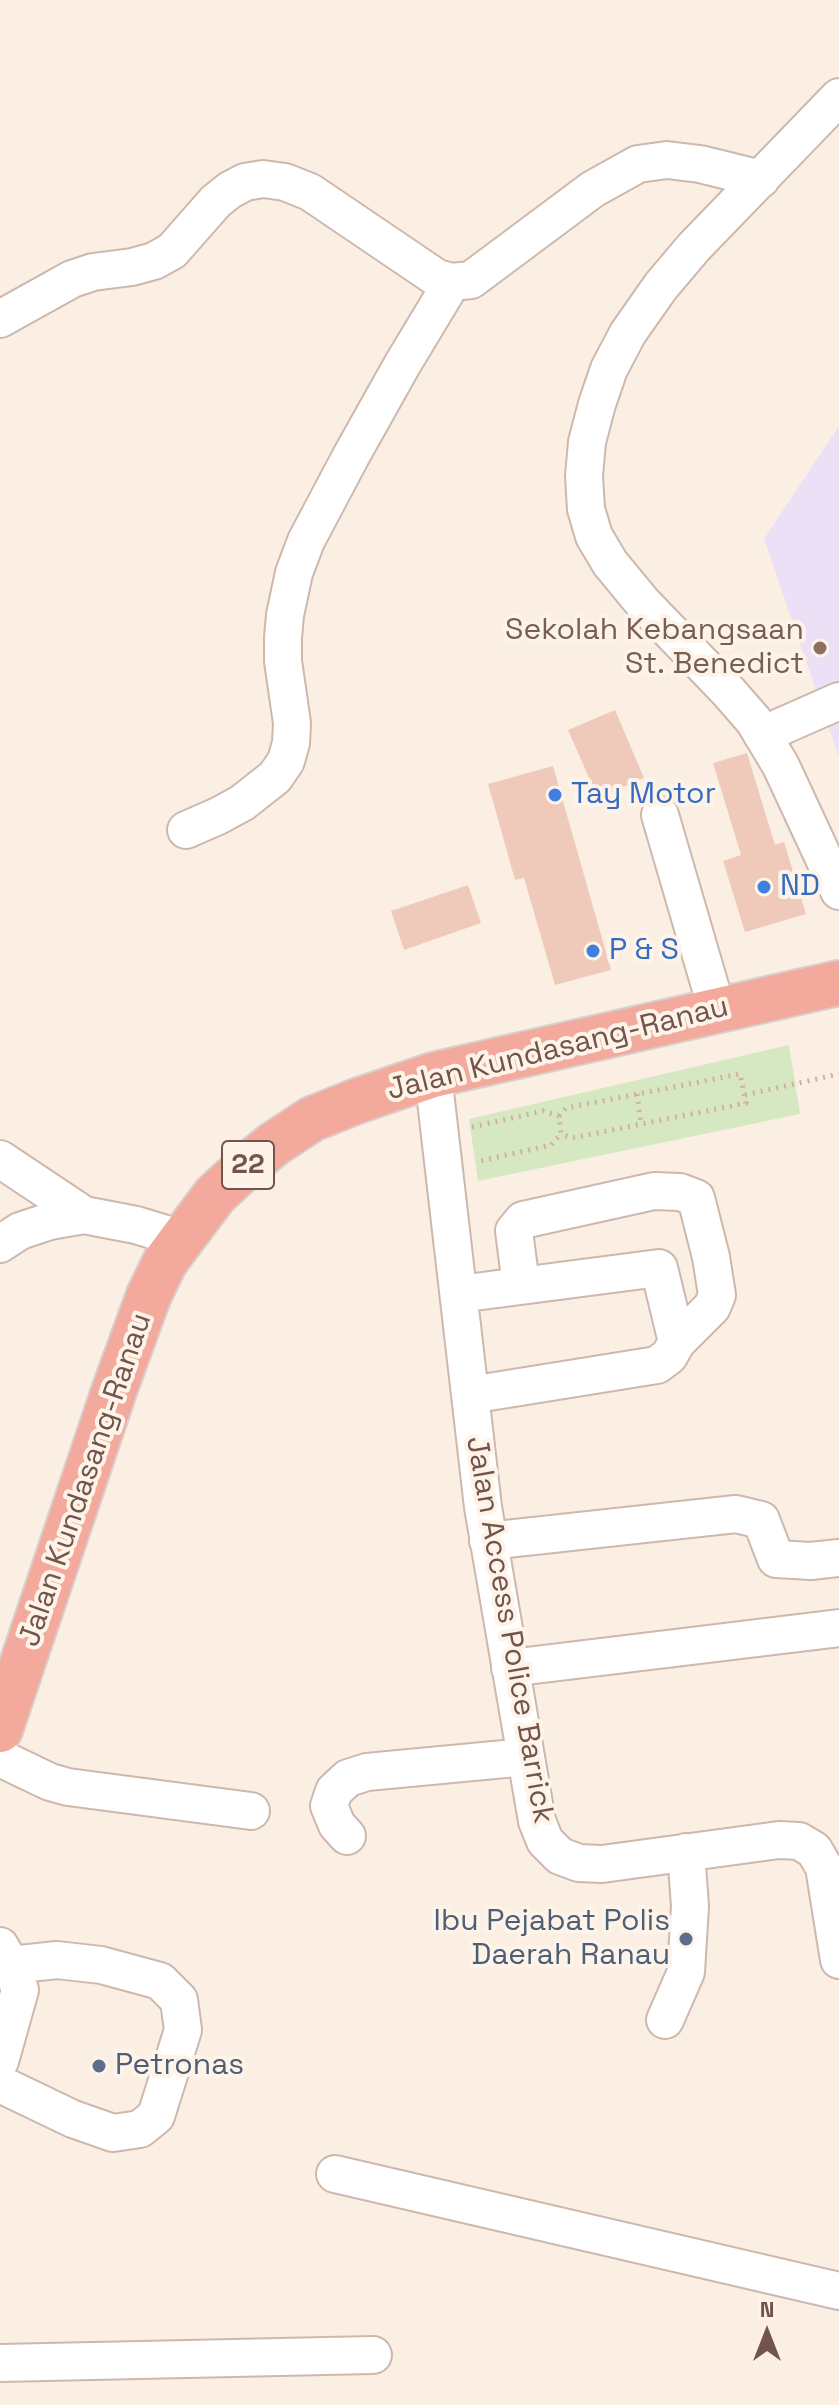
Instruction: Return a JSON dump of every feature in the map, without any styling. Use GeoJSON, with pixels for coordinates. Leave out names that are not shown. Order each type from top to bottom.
{"type":"FeatureCollection","features":[{"type":"Feature","properties":{"kind":"highway","name":"Jalan Kundasang-Ranau"},"geometry":{"type":"LineString","coordinates":[[0,1730],[134,1334],[165,1262],[215,1195],[274,1144],[312,1119],[433,1075],[839,983]]}},
{"type":"Feature","properties":{"kind":"street"},"geometry":{"type":"LineString","coordinates":[[839,97],[694,247],[661,286],[628,333],[609,369],[597,404],[587,442],[584,476],[586,509],[594,536],[610,563],[643,603],[754,721],[781,766],[839,891]]}},
{"type":"Feature","properties":{"kind":"street"},"geometry":{"type":"LineString","coordinates":[[0,319],[72,279],[154,261],[172,251],[216,201],[245,182],[263,179],[285,182],[310,192],[437,278],[452,282],[471,280],[593,189],[638,164],[667,160],[700,164],[761,179]]}},
{"type":"Feature","properties":{"kind":"street"},"geometry":{"type":"LineString","coordinates":[[186,830],[242,803],[275,777],[286,761],[292,723],[283,661],[283,638],[294,573],[306,541],[351,456],[452,282]]}},
{"type":"Feature","properties":{"kind":"street"},"geometry":{"type":"LineString","coordinates":[[762,735],[839,701]]}},
{"type":"Feature","properties":{"kind":"street"},"geometry":{"type":"LineString","coordinates":[[660,815],[717,1010]]}},
{"type":"Feature","properties":{"kind":"street","name":"Jalan Access Police Barrick"},"geometry":{"type":"LineString","coordinates":[[433,1075],[488,1541],[537,1821],[545,1841],[560,1856],[579,1863],[602,1864],[779,1840],[799,1841],[814,1850],[824,1867],[839,1960]]}},
{"type":"Feature","properties":{"kind":"street"},"geometry":{"type":"LineString","coordinates":[[0,1159],[84,1215]]}},
{"type":"Feature","properties":{"kind":"street"},"geometry":{"type":"LineString","coordinates":[[470,1395],[657,1365],[669,1356],[677,1342],[712,1307],[717,1295],[696,1198],[680,1192],[654,1191],[523,1220],[514,1231],[521,1285]]}},
{"type":"Feature","properties":{"kind":"street"},"geometry":{"type":"LineString","coordinates":[[0,1244],[20,1231],[50,1221],[84,1215],[136,1225],[182,1239]]}},
{"type":"Feature","properties":{"kind":"street"},"geometry":{"type":"LineString","coordinates":[[459,1294],[659,1268],[711,1257]]}},
{"type":"Feature","properties":{"kind":"street"},"geometry":{"type":"LineString","coordinates":[[659,1268],[677,1342]]}},
{"type":"Feature","properties":{"kind":"street"},"geometry":{"type":"LineString","coordinates":[[488,1541],[736,1514],[761,1520],[776,1559],[811,1561],[839,1558]]}},
{"type":"Feature","properties":{"kind":"street"},"geometry":{"type":"LineString","coordinates":[[510,1668],[839,1628]]}},
{"type":"Feature","properties":{"kind":"street"},"geometry":{"type":"LineString","coordinates":[[347,1836],[337,1825],[329,1806],[334,1791],[348,1778],[367,1772],[526,1757]]}},
{"type":"Feature","properties":{"kind":"street"},"geometry":{"type":"LineString","coordinates":[[0,1758],[50,1782],[68,1787],[251,1811]]}},
{"type":"Feature","properties":{"kind":"street"},"geometry":{"type":"LineString","coordinates":[[665,2020],[686,1972],[690,1906],[686,1852]]}},
{"type":"Feature","properties":{"kind":"street"},"geometry":{"type":"LineString","coordinates":[[0,2061],[20,1990],[6,1956],[101,1965],[160,1981],[179,2000],[183,2030],[156,2116],[140,2129],[113,2133],[73,2119],[0,2084]]}},
{"type":"Feature","properties":{"kind":"street"},"geometry":{"type":"LineString","coordinates":[[335,2174],[839,2291]]}},
{"type":"Feature","properties":{"kind":"street"},"geometry":{"type":"LineString","coordinates":[[0,2363],[373,2355]]}},
{"type":"Feature","properties":{"kind":"path"},"geometry":{"type":"LineString","coordinates":[[442,1152],[551,1145],[561,1134],[559,1116],[566,1108],[740,1074],[746,1103],[572,1138],[561,1134]]}},
{"type":"Feature","properties":{"kind":"path"},"geometry":{"type":"LineString","coordinates":[[745,1095],[839,1074]]}},
{"type":"Feature","properties":{"kind":"path"},"geometry":{"type":"LineString","coordinates":[[637,1094],[641,1124]]}},
{"type":"Feature","properties":{"kind":"path"},"geometry":{"type":"LineString","coordinates":[[442,1152],[543,1111],[559,1116]]}},
{"type":"Feature","properties":{"kind":"shaded area","name":"Sekolah Kebangsaan St. Benedict"},"geometry":{"type":"Polygon","coordinates":[[[839,426],[839,757],[764,539],[839,426]]]}},
{"type":"Feature","properties":{"kind":"green space"},"geometry":{"type":"Polygon","coordinates":[[[789,1045],[800,1114],[478,1181],[469,1119],[789,1045]]]}},
{"type":"Feature","properties":{"kind":"building"},"geometry":{"type":"Polygon","coordinates":[[[615,710],[644,778],[598,798],[568,730],[615,710]]]}},
{"type":"Feature","properties":{"kind":"building"},"geometry":{"type":"Polygon","coordinates":[[[747,753],[775,845],[784,842],[806,914],[745,932],[723,861],[741,855],[713,763],[747,753]]]}},
{"type":"Feature","properties":{"kind":"building"},"geometry":{"type":"Polygon","coordinates":[[[553,766],[611,970],[555,985],[524,878],[515,880],[488,784],[553,766]]]}},
{"type":"Feature","properties":{"kind":"building"},"geometry":{"type":"Polygon","coordinates":[[[468,885],[481,923],[404,950],[391,911],[468,885]]]}},
{"type":"Feature","properties":{"kind":"place","name":"Sekolah Kebangsaan St. Benedict"},"geometry":{"type":"Point","coordinates":[820,648]}},
{"type":"Feature","properties":{"kind":"place","name":"Tay Motor"},"geometry":{"type":"Point","coordinates":[555,795]}},
{"type":"Feature","properties":{"kind":"place","name":"ND"},"geometry":{"type":"Point","coordinates":[764,887]}},
{"type":"Feature","properties":{"kind":"place","name":"P & S"},"geometry":{"type":"Point","coordinates":[593,951]}},
{"type":"Feature","properties":{"kind":"place","name":"Ibu Pejabat Polis Daerah Ranau"},"geometry":{"type":"Point","coordinates":[686,1939]}},
{"type":"Feature","properties":{"kind":"place","name":"Petronas"},"geometry":{"type":"Point","coordinates":[99,2066]}}]}
